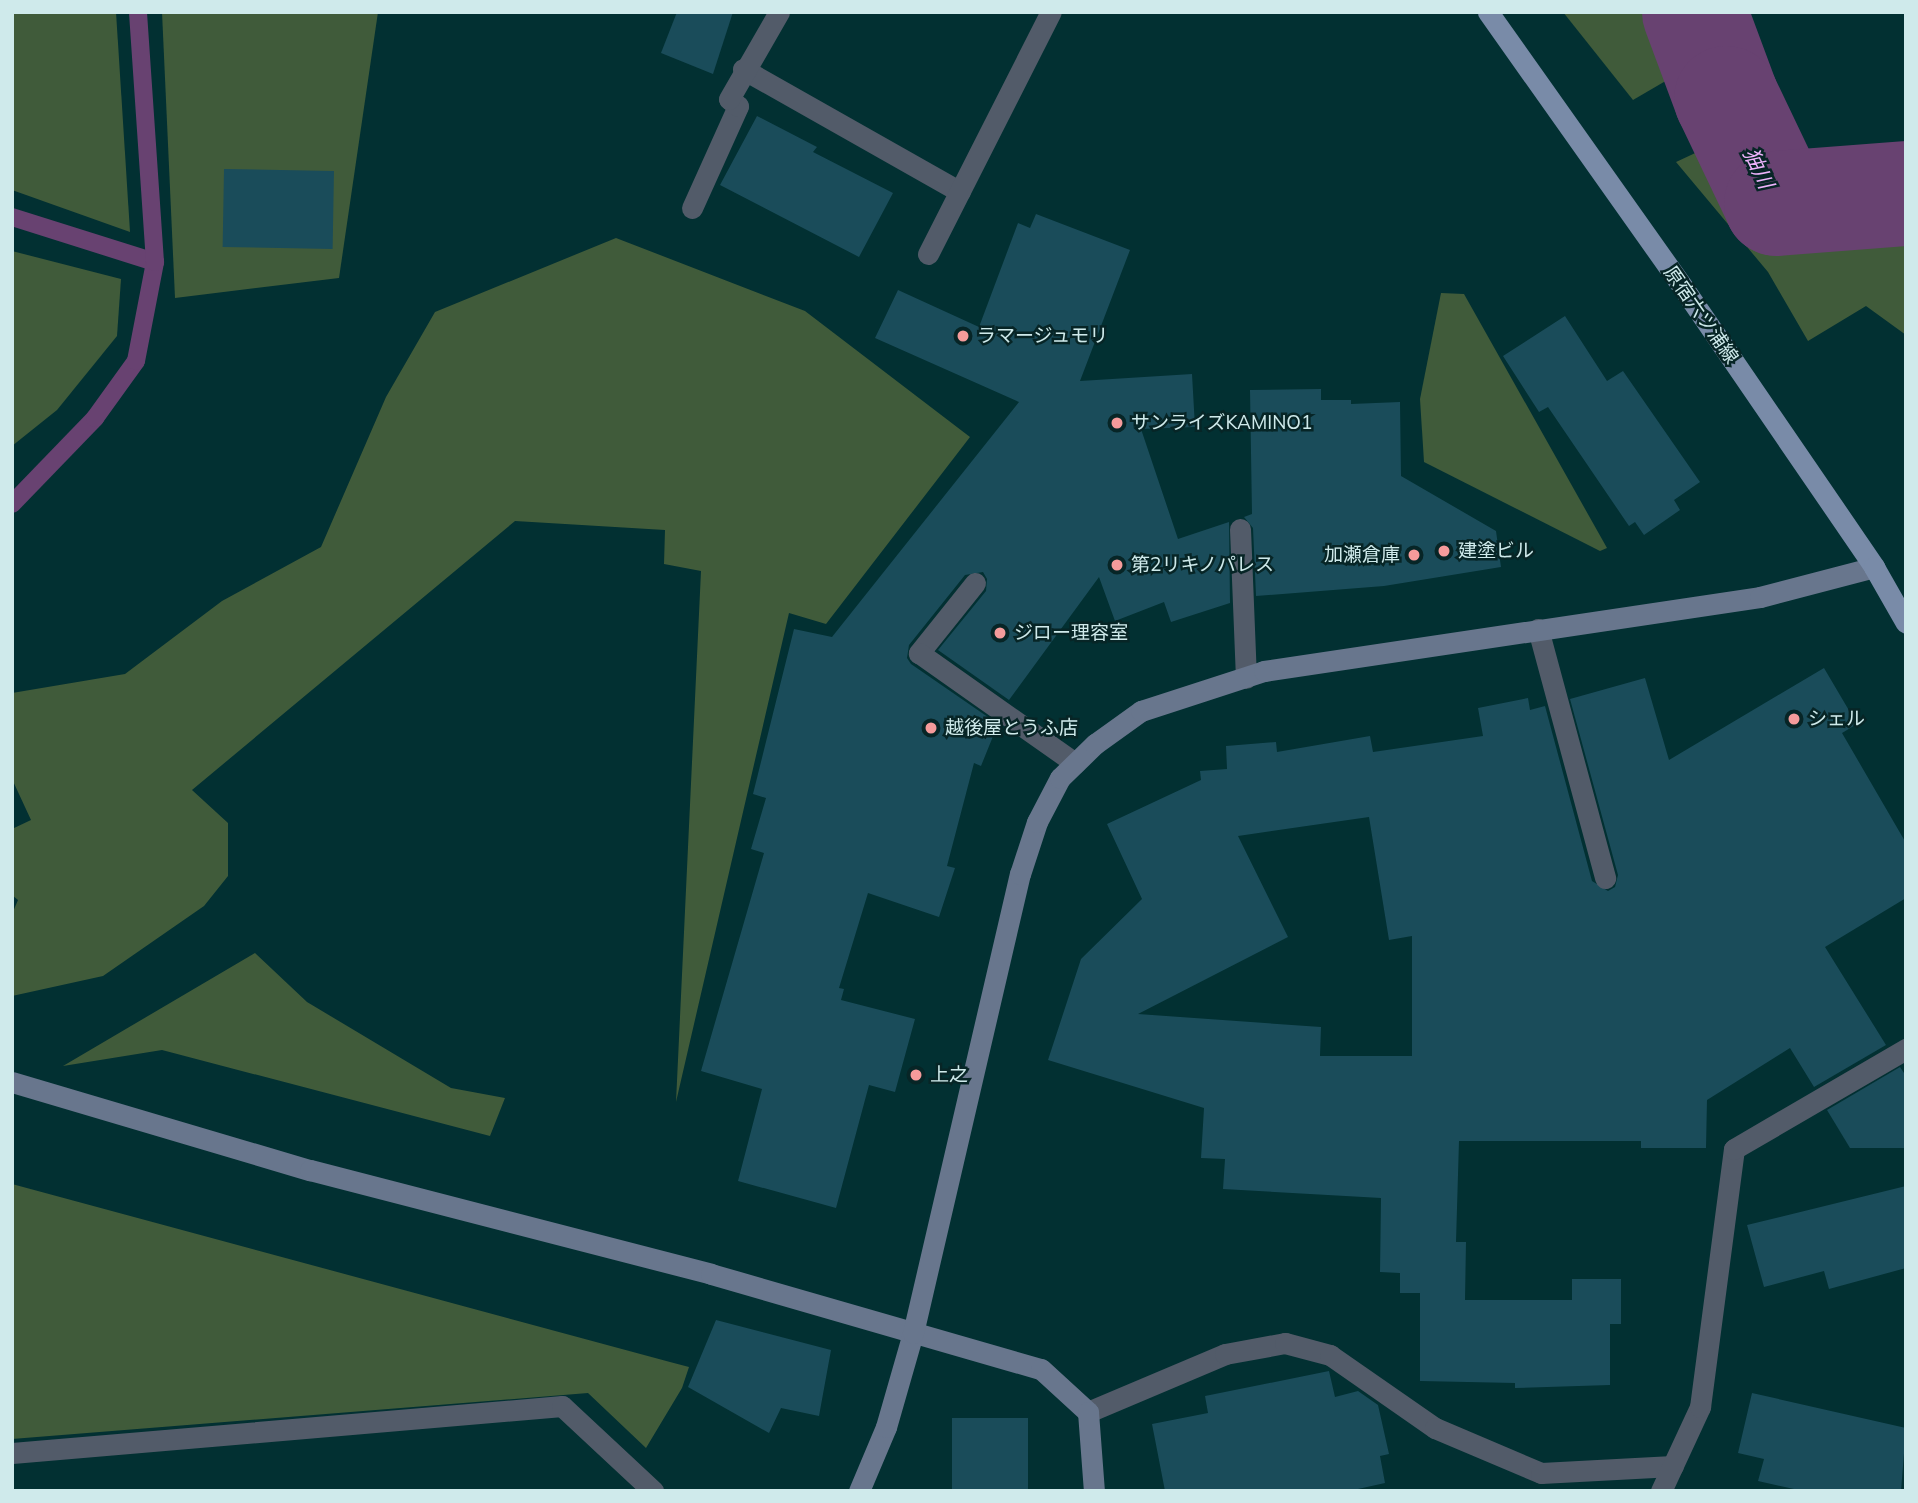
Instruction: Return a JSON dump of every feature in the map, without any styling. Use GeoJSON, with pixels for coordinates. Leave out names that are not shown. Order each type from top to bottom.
{"type":"FeatureCollection","features":[{"type":"Feature","properties":{"kind":"main road","name":"原宿六ツ浦線"},"geometry":{"type":"LineString","coordinates":[[1488,12],[1874,568],[1906,623]]}},
{"type":"Feature","properties":{"kind":"street"},"geometry":{"type":"LineString","coordinates":[[692,208],[738,106],[729,99],[743,69],[779,12]]}},
{"type":"Feature","properties":{"kind":"street"},"geometry":{"type":"LineString","coordinates":[[928,254],[1051,12]]}},
{"type":"Feature","properties":{"kind":"street"},"geometry":{"type":"LineString","coordinates":[[743,69],[960,192]]}},
{"type":"Feature","properties":{"kind":"street"},"geometry":{"type":"LineString","coordinates":[[1240,529],[1245,678]]}},
{"type":"Feature","properties":{"kind":"street"},"geometry":{"type":"LineString","coordinates":[[859,1491],[886,1427],[914,1333],[1020,874],[1037,822],[1060,778],[1075,763],[1142,711],[1264,671],[1760,597],[1874,568]]}},
{"type":"Feature","properties":{"kind":"street"},"geometry":{"type":"LineString","coordinates":[[975,583],[919,653],[1075,763]]}},
{"type":"Feature","properties":{"kind":"street"},"geometry":{"type":"LineString","coordinates":[[1538,629],[1605,878]]}},
{"type":"Feature","properties":{"kind":"street"},"geometry":{"type":"LineString","coordinates":[[1661,1491],[1700,1407],[1734,1149],[1906,1049]]}},
{"type":"Feature","properties":{"kind":"street"},"geometry":{"type":"LineString","coordinates":[[12,1082],[310,1170],[1041,1368],[1088,1412],[1094,1491]]}},
{"type":"Feature","properties":{"kind":"street"},"geometry":{"type":"LineString","coordinates":[[1088,1412],[1225,1354],[1285,1343],[1330,1355],[1435,1428],[1541,1473],[1673,1465]]}},
{"type":"Feature","properties":{"kind":"street"},"geometry":{"type":"LineString","coordinates":[[12,1453],[562,1406],[653,1491]]}},
{"type":"Feature","properties":{"kind":"green space"},"geometry":{"type":"Polygon","coordinates":[[[12,12],[116,12],[130,232],[12,190],[12,12]]]}},
{"type":"Feature","properties":{"kind":"green space"},"geometry":{"type":"Polygon","coordinates":[[[162,12],[378,12],[339,278],[175,298],[162,12]]]}},
{"type":"Feature","properties":{"kind":"green space"},"geometry":{"type":"Polygon","coordinates":[[[1563,12],[1645,12],[1669,79],[1633,100],[1563,12]]]}},
{"type":"Feature","properties":{"kind":"green space"},"geometry":{"type":"Polygon","coordinates":[[[1706,148],[1775,225],[1906,219],[1906,335],[1866,306],[1808,341],[1768,272],[1676,162],[1706,148]]]}},
{"type":"Feature","properties":{"kind":"green space"},"geometry":{"type":"Polygon","coordinates":[[[616,238],[805,311],[970,437],[826,624],[789,613],[676,1102],[701,571],[664,564],[665,530],[515,521],[192,790],[228,823],[228,876],[204,906],[103,976],[12,996],[12,914],[18,900],[12,895],[12,829],[31,820],[12,779],[12,693],[125,674],[222,601],[321,547],[386,397],[435,312],[616,238]]]}},
{"type":"Feature","properties":{"kind":"green space"},"geometry":{"type":"Polygon","coordinates":[[[12,251],[121,279],[117,336],[57,410],[12,446],[12,251]]]}},
{"type":"Feature","properties":{"kind":"green space"},"geometry":{"type":"Polygon","coordinates":[[[1441,293],[1464,294],[1607,548],[1600,551],[1424,462],[1420,399],[1441,293]]]}},
{"type":"Feature","properties":{"kind":"green space"},"geometry":{"type":"Polygon","coordinates":[[[255,953],[307,1002],[451,1088],[505,1098],[490,1136],[162,1050],[63,1066],[255,953]]]}},
{"type":"Feature","properties":{"kind":"green space"},"geometry":{"type":"Polygon","coordinates":[[[12,1184],[689,1367],[682,1388],[646,1448],[588,1393],[12,1439],[12,1184]]]}},
{"type":"Feature","properties":{"kind":"building"},"geometry":{"type":"Polygon","coordinates":[[[677,12],[733,12],[713,74],[661,53],[677,12]]]}},
{"type":"Feature","properties":{"kind":"building"},"geometry":{"type":"Polygon","coordinates":[[[757,116],[817,147],[813,152],[893,193],[859,257],[720,185],[757,116]]]}},
{"type":"Feature","properties":{"kind":"building"},"geometry":{"type":"Polygon","coordinates":[[[224,169],[334,171],[333,249],[223,247],[224,169]]]}},
{"type":"Feature","properties":{"kind":"building"},"geometry":{"type":"Polygon","coordinates":[[[1036,214],[1130,250],[1080,381],[1192,374],[1195,427],[1141,429],[1178,539],[1229,522],[1230,603],[1171,622],[1164,602],[1115,621],[1099,577],[1009,700],[938,650],[986,591],[987,579],[983,572],[965,575],[909,645],[907,658],[911,664],[998,724],[981,766],[974,763],[947,866],[955,868],[939,917],[868,893],[839,988],[844,989],[841,1000],[915,1019],[895,1092],[869,1085],[836,1208],[738,1181],[762,1089],[701,1071],[764,853],[751,849],[766,798],[753,794],[794,629],[832,637],[1019,402],[875,338],[898,290],[979,327],[1018,223],[1030,228],[1036,214]]]}},
{"type":"Feature","properties":{"kind":"building"},"geometry":{"type":"Polygon","coordinates":[[[1565,316],[1607,381],[1623,371],[1700,482],[1674,500],[1680,510],[1644,535],[1635,522],[1629,526],[1548,407],[1539,412],[1503,356],[1565,316]]]}},
{"type":"Feature","properties":{"kind":"building"},"geometry":{"type":"Polygon","coordinates":[[[1321,389],[1321,400],[1351,400],[1351,404],[1400,402],[1401,476],[1496,531],[1501,567],[1384,586],[1256,596],[1253,528],[1244,517],[1252,514],[1250,390],[1321,389]]]}},
{"type":"Feature","properties":{"kind":"building"},"geometry":{"type":"Polygon","coordinates":[[[1824,668],[1857,724],[1842,733],[1906,843],[1906,898],[1825,947],[1886,1045],[1814,1087],[1790,1048],[1707,1100],[1706,1148],[1641,1148],[1641,1141],[1459,1141],[1456,1242],[1466,1242],[1465,1300],[1572,1300],[1572,1279],[1621,1279],[1621,1324],[1610,1324],[1610,1385],[1515,1388],[1515,1383],[1420,1381],[1420,1293],[1400,1293],[1400,1273],[1380,1272],[1381,1198],[1223,1189],[1225,1159],[1201,1158],[1204,1108],[1048,1060],[1081,959],[1142,899],[1107,824],[1201,780],[1200,771],[1227,769],[1226,746],[1276,742],[1277,752],[1370,736],[1373,752],[1483,736],[1478,708],[1528,698],[1530,710],[1545,706],[1592,881],[1608,891],[1615,887],[1618,875],[1570,699],[1645,678],[1669,760],[1824,668]],[[1369,817],[1238,836],[1288,937],[1138,1014],[1321,1027],[1320,1056],[1412,1056],[1412,936],[1389,940],[1369,817]]]}},
{"type":"Feature","properties":{"kind":"building"},"geometry":{"type":"Polygon","coordinates":[[[1900,1067],[1906,1076],[1906,1148],[1850,1148],[1827,1110],[1900,1067]]]}},
{"type":"Feature","properties":{"kind":"building"},"geometry":{"type":"Polygon","coordinates":[[[1906,1186],[1906,1268],[1829,1289],[1824,1271],[1764,1287],[1747,1225],[1906,1186]]]}},
{"type":"Feature","properties":{"kind":"building"},"geometry":{"type":"Polygon","coordinates":[[[716,1320],[831,1350],[819,1416],[781,1408],[769,1433],[688,1387],[716,1320]]]}},
{"type":"Feature","properties":{"kind":"building"},"geometry":{"type":"Polygon","coordinates":[[[1329,1371],[1335,1397],[1358,1391],[1378,1405],[1389,1454],[1380,1456],[1385,1483],[1349,1491],[1165,1491],[1152,1424],[1208,1413],[1205,1396],[1329,1371]]]}},
{"type":"Feature","properties":{"kind":"building"},"geometry":{"type":"Polygon","coordinates":[[[1752,1393],[1906,1428],[1901,1491],[1803,1491],[1758,1481],[1764,1459],[1738,1453],[1752,1393]]]}},
{"type":"Feature","properties":{"kind":"building"},"geometry":{"type":"Polygon","coordinates":[[[952,1418],[1028,1418],[1028,1491],[952,1491],[952,1418]]]}},
{"type":"Feature","properties":{"kind":"waterway"},"geometry":{"type":"LineString","coordinates":[[12,504],[95,418],[136,361],[155,262],[138,12]]}},
{"type":"Feature","properties":{"kind":"waterway","name":"㹨川"},"geometry":{"type":"LineString","coordinates":[[1694,12],[1726,98],[1776,203],[1906,193]]}},
{"type":"Feature","properties":{"kind":"waterway"},"geometry":{"type":"LineString","coordinates":[[12,217],[155,262]]}},
{"type":"Feature","properties":{"kind":"place","name":"ラマージュモリ"},"geometry":{"type":"Point","coordinates":[963,336]}},
{"type":"Feature","properties":{"kind":"place","name":"サンライズKAMINO1"},"geometry":{"type":"Point","coordinates":[1117,423]}},
{"type":"Feature","properties":{"kind":"place","name":"建塗ビル"},"geometry":{"type":"Point","coordinates":[1444,551]}},
{"type":"Feature","properties":{"kind":"place","name":"加瀬倉庫"},"geometry":{"type":"Point","coordinates":[1414,555]}},
{"type":"Feature","properties":{"kind":"place","name":"第2リキノパレス"},"geometry":{"type":"Point","coordinates":[1117,565]}},
{"type":"Feature","properties":{"kind":"place","name":"ジロー理容室"},"geometry":{"type":"Point","coordinates":[1000,633]}},
{"type":"Feature","properties":{"kind":"place","name":"シェル"},"geometry":{"type":"Point","coordinates":[1794,719]}},
{"type":"Feature","properties":{"kind":"place","name":"越後屋とうふ店"},"geometry":{"type":"Point","coordinates":[931,728]}},
{"type":"Feature","properties":{"kind":"place","name":"上之"},"geometry":{"type":"Point","coordinates":[916,1075]}}]}
